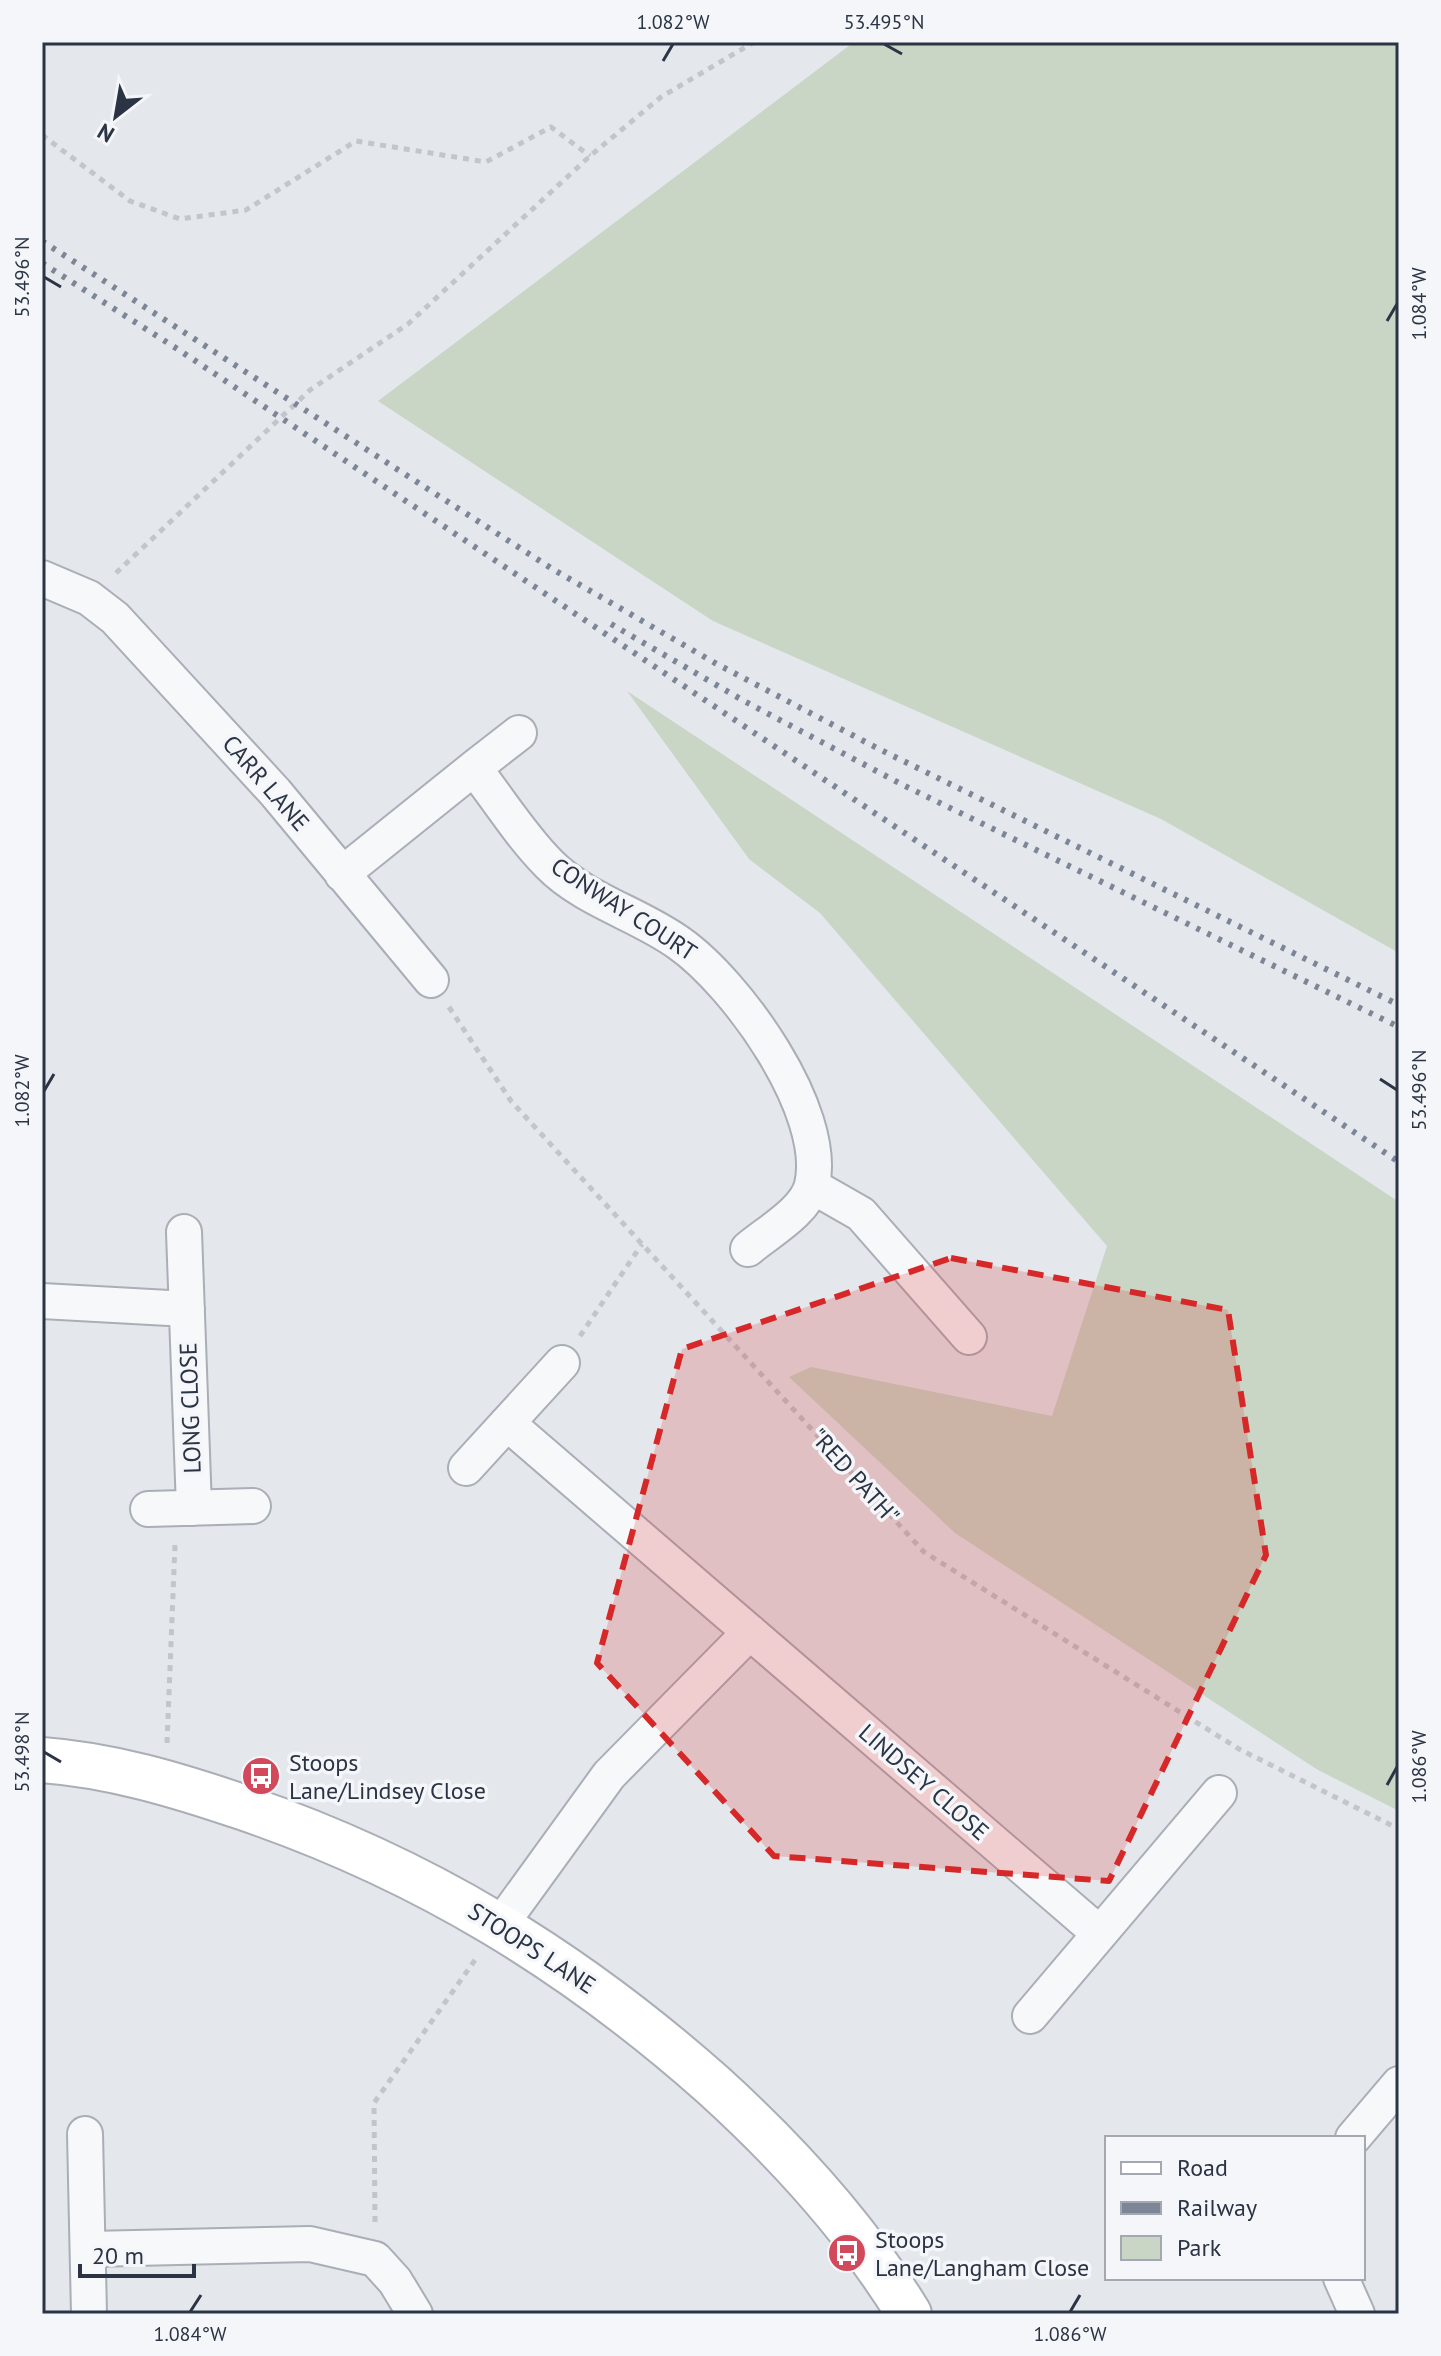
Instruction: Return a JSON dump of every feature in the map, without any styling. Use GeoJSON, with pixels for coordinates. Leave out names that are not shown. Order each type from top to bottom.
{"type":"FeatureCollection","features":[{"type":"Feature","properties":{"kind":"street","name":"CARR LANE"},"geometry":{"type":"LineString","coordinates":[[42,578],[89,598],[115,618],[275,792],[431,980]]}},
{"type":"Feature","properties":{"kind":"street"},"geometry":{"type":"LineString","coordinates":[[342,874],[519,733]]}},
{"type":"Feature","properties":{"kind":"street","name":"CONWAY COURT"},"geometry":{"type":"LineString","coordinates":[[474,768],[550,865],[678,942],[704,962],[752,1019],[796,1088],[811,1143],[812,1186]]}},
{"type":"Feature","properties":{"kind":"street"},"geometry":{"type":"LineString","coordinates":[[748,1249],[796,1209],[812,1186],[861,1214],[969,1337]]}},
{"type":"Feature","properties":{"kind":"street","name":"LONG CLOSE"},"geometry":{"type":"LineString","coordinates":[[184,1232],[187,1309],[173,1508],[253,1506]]}},
{"type":"Feature","properties":{"kind":"street","name":"LONG CLOSE"},"geometry":{"type":"LineString","coordinates":[[42,1301],[187,1309]]}},
{"type":"Feature","properties":{"kind":"street"},"geometry":{"type":"LineString","coordinates":[[466,1468],[562,1363]]}},
{"type":"Feature","properties":{"kind":"street","name":"LINDSEY CLOSE"},"geometry":{"type":"LineString","coordinates":[[507,1423],[1099,1933]]}},
{"type":"Feature","properties":{"kind":"street"},"geometry":{"type":"LineString","coordinates":[[501,1924],[609,1775],[750,1632]]}},
{"type":"Feature","properties":{"kind":"street","name":"STOOPS LANE"},"geometry":{"type":"LineString","coordinates":[[42,1760],[166,1781],[279,1820],[385,1862],[501,1924],[581,1977],[657,2035],[734,2105],[811,2179],[909,2314]]}},
{"type":"Feature","properties":{"kind":"street"},"geometry":{"type":"LineString","coordinates":[[1030,2016],[1219,1793]]}},
{"type":"Feature","properties":{"kind":"street"},"geometry":{"type":"LineString","coordinates":[[1355,2136],[1399,2084]]}},
{"type":"Feature","properties":{"kind":"street"},"geometry":{"type":"LineString","coordinates":[[85,2134],[90,2249],[89,2314]]}},
{"type":"Feature","properties":{"kind":"street"},"geometry":{"type":"LineString","coordinates":[[90,2249],[310,2244],[375,2259],[395,2281],[415,2314]]}},
{"type":"Feature","properties":{"kind":"street"},"geometry":{"type":"LineString","coordinates":[[1342,2280],[1357,2314]]}},
{"type":"Feature","properties":{"kind":"path"},"geometry":{"type":"LineString","coordinates":[[89,598],[310,390],[408,324],[590,156],[661,97],[754,42]]}},
{"type":"Feature","properties":{"kind":"path"},"geometry":{"type":"LineString","coordinates":[[42,135],[130,201],[180,219],[246,210],[356,141],[486,162],[551,127],[590,156]]}},
{"type":"Feature","properties":{"kind":"path","name":"\"RED PATH\""},"geometry":{"type":"LineString","coordinates":[[431,980],[511,1101],[924,1552],[1239,1749],[1399,1829]]}},
{"type":"Feature","properties":{"kind":"path"},"geometry":{"type":"LineString","coordinates":[[562,1363],[642,1244]]}},
{"type":"Feature","properties":{"kind":"path"},"geometry":{"type":"LineString","coordinates":[[166,1781],[173,1508]]}},
{"type":"Feature","properties":{"kind":"path"},"geometry":{"type":"LineString","coordinates":[[375,2259],[374,2103],[501,1924]]}},
{"type":"Feature","properties":{"kind":"highlighted area"},"geometry":{"type":"Polygon","coordinates":[[[951,1258],[1228,1310],[1266,1555],[1109,1881],[774,1856],[597,1663],[682,1349],[951,1258]]]}},
{"type":"Feature","properties":{"kind":"green space"},"geometry":{"type":"Polygon","coordinates":[[[854,42],[1399,42],[1399,953],[1161,819],[713,621],[378,401],[854,42]]]}},
{"type":"Feature","properties":{"kind":"green space"},"geometry":{"type":"Polygon","coordinates":[[[627,691],[1399,1202],[1399,1811],[1318,1770],[955,1533],[789,1377],[811,1367],[1052,1416],[1107,1246],[820,913],[749,859],[627,691]]]}},
{"type":"Feature","properties":{"kind":"railway"},"geometry":{"type":"LineString","coordinates":[[42,241],[554,570],[715,663],[877,748],[1399,1005]]}},
{"type":"Feature","properties":{"kind":"railway"},"geometry":{"type":"LineString","coordinates":[[42,263],[179,350],[1399,1162]]}},
{"type":"Feature","properties":{"kind":"railway"},"geometry":{"type":"LineString","coordinates":[[611,624],[744,701],[901,784],[1399,1027]]}},
{"type":"Feature","properties":{"kind":"place","name":"Stoops Lane/Lindsey Close"},"geometry":{"type":"Point","coordinates":[261,1776]}},
{"type":"Feature","properties":{"kind":"place","name":"Stoops Lane/Langham Close"},"geometry":{"type":"Point","coordinates":[847,2253]}}]}
